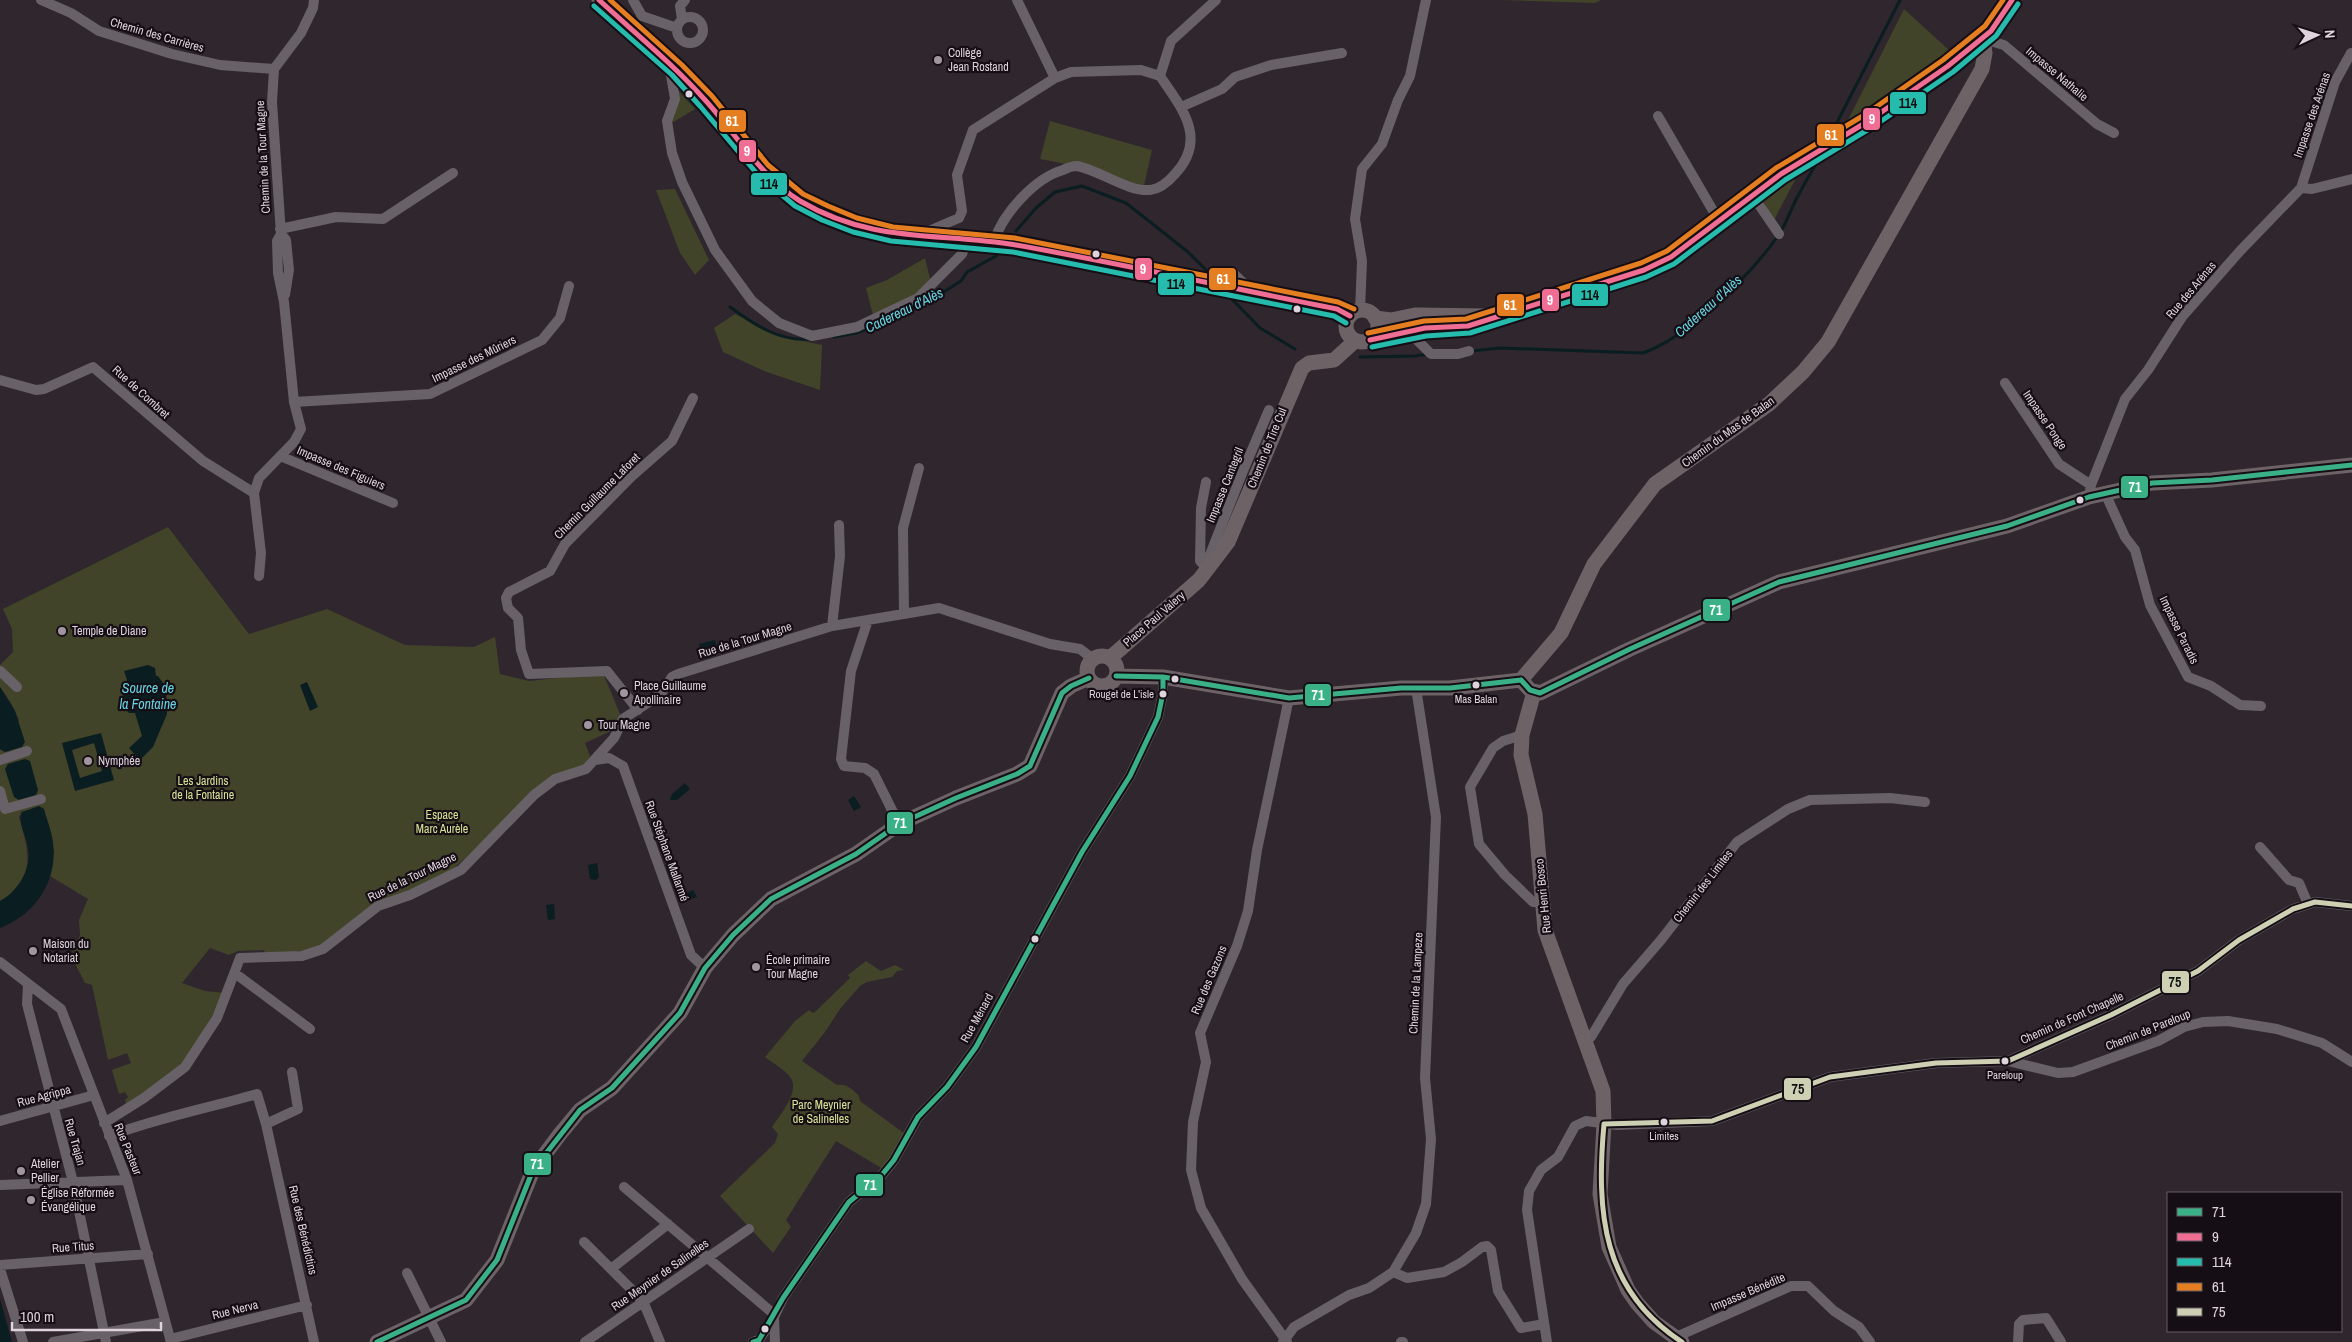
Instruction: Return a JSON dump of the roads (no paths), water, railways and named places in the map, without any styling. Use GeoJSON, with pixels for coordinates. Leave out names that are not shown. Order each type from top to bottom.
{"type":"FeatureCollection","features":[{"type":"Feature","properties":{"kind":"street","name":"Chemin des Carrières"},"geometry":{"type":"LineString","coordinates":[[41,0],[71,13],[99,31],[172,54],[220,65],[274,69]]}},
{"type":"Feature","properties":{"kind":"street"},"geometry":{"type":"LineString","coordinates":[[274,69],[301,33],[313,8],[314,0]]}},
{"type":"Feature","properties":{"kind":"street"},"geometry":{"type":"LineString","coordinates":[[599,0],[669,63],[706,101],[763,170],[799,200],[855,225],[892,234],[994,242],[1355,314],[1368,312],[1377,322],[1376,332],[1362,340]]}},
{"type":"Feature","properties":{"kind":"street"},"geometry":{"type":"LineString","coordinates":[[633,0],[642,16],[679,24],[680,6],[685,0]]}},
{"type":"Feature","properties":{"kind":"street"},"geometry":{"type":"LineString","coordinates":[[1017,0],[1055,78]]}},
{"type":"Feature","properties":{"kind":"street"},"geometry":{"type":"LineString","coordinates":[[1160,76],[1171,40],[1216,0]]}},
{"type":"Feature","properties":{"kind":"street"},"geometry":{"type":"LineString","coordinates":[[1426,0],[1410,76],[1398,100],[1382,144],[1362,169],[1355,219],[1362,261],[1355,314],[1346,330],[1362,340],[1438,327],[1456,328],[1500,316],[1644,270],[1671,257],[1781,174],[1870,120],[1983,38],[1991,31],[2012,0]]}},
{"type":"Feature","properties":{"kind":"street","name":"Impasse Nathalie"},"geometry":{"type":"LineString","coordinates":[[1983,38],[2004,45],[2097,124],[2114,133]]}},
{"type":"Feature","properties":{"kind":"street","name":"Chemin du Mas de Balan"},"geometry":{"type":"LineString","coordinates":[[1520,680],[1561,633],[1594,564],[1655,484],[1769,404],[1803,372],[1828,342],[1982,69],[1985,53],[1983,38]]}},
{"type":"Feature","properties":{"kind":"street","name":"Impasse des Arénas"},"geometry":{"type":"LineString","coordinates":[[2301,188],[2335,82],[2351,52]]}},
{"type":"Feature","properties":{"kind":"street"},"geometry":{"type":"LineString","coordinates":[[1181,107],[1222,89],[1235,77],[1271,65],[1342,53]]}},
{"type":"Feature","properties":{"kind":"street"},"geometry":{"type":"LineString","coordinates":[[669,63],[675,99],[667,121],[672,153],[682,182],[715,250],[752,301],[779,323],[812,336],[857,327],[918,298],[962,254],[968,241]]}},
{"type":"Feature","properties":{"kind":"street","name":"Chemin de la Tour Magne"},"geometry":{"type":"LineString","coordinates":[[254,493],[259,478],[294,442],[301,428],[294,402],[284,302],[289,270],[286,240],[281,232],[272,102],[274,69]]}},
{"type":"Feature","properties":{"kind":"street"},"geometry":{"type":"LineString","coordinates":[[916,236],[959,218],[962,211],[957,175],[973,130],[1055,78],[1071,72],[1141,70],[1160,76],[1181,107],[1188,122],[1190,150],[1185,164],[1161,186],[1143,190],[1076,166],[1050,174],[1030,188],[998,231],[994,242]]}},
{"type":"Feature","properties":{"kind":"street"},"geometry":{"type":"LineString","coordinates":[[1658,116],[1719,221]]}},
{"type":"Feature","properties":{"kind":"street"},"geometry":{"type":"LineString","coordinates":[[281,232],[336,217],[383,219],[453,173]]}},
{"type":"Feature","properties":{"kind":"street"},"geometry":{"type":"LineString","coordinates":[[2301,188],[2312,189],[2352,179]]}},
{"type":"Feature","properties":{"kind":"street","name":"Rue des Arénas"},"geometry":{"type":"LineString","coordinates":[[2090,491],[2125,399],[2148,370],[2182,317],[2240,251],[2301,188]]}},
{"type":"Feature","properties":{"kind":"street"},"geometry":{"type":"LineString","coordinates":[[1753,196],[1779,234]]}},
{"type":"Feature","properties":{"kind":"street"},"geometry":{"type":"LineString","coordinates":[[1232,272],[1250,292]]}},
{"type":"Feature","properties":{"kind":"street","name":"Impasse des Mûriers"},"geometry":{"type":"LineString","coordinates":[[294,402],[430,394],[542,340],[560,318],[569,286]]}},
{"type":"Feature","properties":{"kind":"street"},"geometry":{"type":"LineString","coordinates":[[1375,318],[1391,320],[1415,314],[1500,316]]}},
{"type":"Feature","properties":{"kind":"street"},"geometry":{"type":"LineString","coordinates":[[1408,331],[1431,354],[1458,354],[1469,351]]}},
{"type":"Feature","properties":{"kind":"street","name":"Chemin de Tire Cul"},"geometry":{"type":"LineString","coordinates":[[1203,575],[1228,542],[1298,373],[1309,363],[1334,360],[1362,340]]}},
{"type":"Feature","properties":{"kind":"street","name":"Rue de Combret"},"geometry":{"type":"LineString","coordinates":[[0,380],[36,390],[44,389],[93,367],[203,461],[254,493]]}},
{"type":"Feature","properties":{"kind":"street","name":"Impasse Ponge"},"geometry":{"type":"LineString","coordinates":[[2005,383],[2059,464],[2090,491]]}},
{"type":"Feature","properties":{"kind":"street","name":"Chemin Guillaume Laforet"},"geometry":{"type":"LineString","coordinates":[[638,710],[607,671],[530,674],[521,650],[518,618],[508,608],[506,598],[509,592],[550,571],[565,544],[631,477],[672,441],[693,398]]}},
{"type":"Feature","properties":{"kind":"street","name":"Impasse Cantegril"},"geometry":{"type":"LineString","coordinates":[[1203,575],[1269,410]]}},
{"type":"Feature","properties":{"kind":"street","name":"Impasse des Figuiers"},"geometry":{"type":"LineString","coordinates":[[280,456],[393,504]]}},
{"type":"Feature","properties":{"kind":"street"},"geometry":{"type":"LineString","coordinates":[[1116,676],[1163,677],[1289,698],[1408,688],[1450,688],[1520,680],[1534,692],[1540,693],[1630,649],[1779,582],[2008,526],[2090,491],[2106,493],[2152,483],[2212,480],[2352,465]]}},
{"type":"Feature","properties":{"kind":"street"},"geometry":{"type":"LineString","coordinates":[[904,614],[903,528],[919,468]]}},
{"type":"Feature","properties":{"kind":"street"},"geometry":{"type":"LineString","coordinates":[[1203,575],[1200,561],[1201,508],[1206,482]]}},
{"type":"Feature","properties":{"kind":"street"},"geometry":{"type":"LineString","coordinates":[[254,493],[261,553],[259,576]]}},
{"type":"Feature","properties":{"kind":"street","name":"Impasse Paradis"},"geometry":{"type":"LineString","coordinates":[[2106,493],[2125,536],[2135,550],[2150,605],[2188,677],[2211,686],[2240,705],[2260,706]]}},
{"type":"Feature","properties":{"kind":"street"},"geometry":{"type":"LineString","coordinates":[[832,626],[840,556],[839,525]]}},
{"type":"Feature","properties":{"kind":"street","name":"Place Paul Valery"},"geometry":{"type":"LineString","coordinates":[[1110,658],[1203,575]]}},
{"type":"Feature","properties":{"kind":"street","name":"Rue de la Tour Magne"},"geometry":{"type":"LineString","coordinates":[[104,1123],[144,1098],[185,1067],[217,1018],[236,974],[239,961],[244,956],[302,956],[323,949],[378,906],[410,895],[461,870],[534,795],[555,779],[586,769],[614,738],[623,719],[661,694],[672,677],[678,674],[832,626],[939,608],[1050,644],[1080,649],[1093,659]]}},
{"type":"Feature","properties":{"kind":"street"},"geometry":{"type":"LineString","coordinates":[[868,620],[851,671],[841,759],[844,766],[865,768],[874,774],[899,824]]}},
{"type":"Feature","properties":{"kind":"street"},"geometry":{"type":"LineString","coordinates":[[1101,656],[1110,658],[1116,666],[1116,676],[1111,682],[1103,686],[1095,684],[1089,678],[1088,666],[1093,659],[1101,656]]}},
{"type":"Feature","properties":{"kind":"street"},"geometry":{"type":"LineString","coordinates":[[0,671],[17,687]]}},
{"type":"Feature","properties":{"kind":"street","name":"Rue Ménard"},"geometry":{"type":"LineString","coordinates":[[756,1341],[849,1202],[881,1176],[894,1160],[918,1117],[947,1087],[976,1047],[1082,852],[1130,776],[1158,718],[1163,693],[1163,677]]}},
{"type":"Feature","properties":{"kind":"street"},"geometry":{"type":"LineString","coordinates":[[377,1342],[466,1300],[497,1260],[534,1170],[549,1148],[580,1110],[612,1088],[680,1013],[705,968],[733,935],[771,899],[856,854],[899,824],[956,798],[1017,774],[1030,766],[1062,694],[1071,686],[1089,678]]}},
{"type":"Feature","properties":{"kind":"street","name":"Chemin de la Lampeze"},"geometry":{"type":"LineString","coordinates":[[1393,1272],[1416,1233],[1426,1204],[1431,1139],[1425,1078],[1436,817],[1408,688]]}},
{"type":"Feature","properties":{"kind":"street","name":"Rue Henri Bosco"},"geometry":{"type":"LineString","coordinates":[[1534,692],[1522,735],[1521,755],[1536,814],[1545,930],[1603,1091],[1604,1124]]}},
{"type":"Feature","properties":{"kind":"street","name":"Rue des Gazons"},"geometry":{"type":"LineString","coordinates":[[1284,1342],[1242,1279],[1201,1208],[1191,1170],[1192,1122],[1206,1062],[1200,1033],[1237,946],[1248,911],[1257,850],[1289,698]]}},
{"type":"Feature","properties":{"kind":"street"},"geometry":{"type":"LineString","coordinates":[[1522,735],[1503,741],[1493,748],[1470,787],[1479,844],[1505,875],[1533,902],[1542,902]]}},
{"type":"Feature","properties":{"kind":"street"},"geometry":{"type":"LineString","coordinates":[[2,759],[27,751]]}},
{"type":"Feature","properties":{"kind":"street","name":"Rue Stéphane Mallarmé"},"geometry":{"type":"LineString","coordinates":[[595,760],[609,758],[623,766],[692,955],[705,968]]}},
{"type":"Feature","properties":{"kind":"street"},"geometry":{"type":"LineString","coordinates":[[0,791],[5,810],[41,799]]}},
{"type":"Feature","properties":{"kind":"street","name":"Chemin des Limites"},"geometry":{"type":"LineString","coordinates":[[1585,1040],[1590,1037],[1623,984],[1661,940],[1737,842],[1788,809],[1810,800],[1890,798],[1925,802]]}},
{"type":"Feature","properties":{"kind":"street"},"geometry":{"type":"LineString","coordinates":[[2260,847],[2289,880],[2299,883],[2308,904]]}},
{"type":"Feature","properties":{"kind":"street","name":"Chemin de Font Chapelle"},"geometry":{"type":"LineString","coordinates":[[1547,1342],[1542,1325],[1527,1210],[1529,1191],[1541,1170],[1558,1157],[1576,1126],[1586,1121],[1604,1124],[1712,1121],[1830,1077],[1936,1063],[2008,1061],[2111,1015],[2198,971],[2239,940],[2293,909],[2315,902],[2352,906]]}},
{"type":"Feature","properties":{"kind":"street"},"geometry":{"type":"LineString","coordinates":[[0,962],[28,984]]}},
{"type":"Feature","properties":{"kind":"street"},"geometry":{"type":"LineString","coordinates":[[236,974],[310,1030]]}},
{"type":"Feature","properties":{"kind":"street","name":"Rue Pasteur"},"geometry":{"type":"LineString","coordinates":[[28,984],[61,1008],[127,1180],[171,1340]]}},
{"type":"Feature","properties":{"kind":"street","name":"Rue Trajan"},"geometry":{"type":"LineString","coordinates":[[28,984],[27,1004],[73,1182],[105,1338]]}},
{"type":"Feature","properties":{"kind":"street","name":"Chemin de Pareloup"},"geometry":{"type":"LineString","coordinates":[[2008,1061],[2058,1073],[2073,1072],[2158,1042],[2184,1028],[2202,1022],[2228,1021],[2277,1029],[2322,1043],[2352,1062]]}},
{"type":"Feature","properties":{"kind":"street"},"geometry":{"type":"LineString","coordinates":[[266,1124],[298,1109],[292,1072]]}},
{"type":"Feature","properties":{"kind":"street","name":"Rue des Bénédictins"},"geometry":{"type":"LineString","coordinates":[[109,1136],[148,1121],[172,1118],[257,1094],[266,1124],[314,1342]]}},
{"type":"Feature","properties":{"kind":"street","name":"Rue Agrippa"},"geometry":{"type":"LineString","coordinates":[[0,1121],[94,1096]]}},
{"type":"Feature","properties":{"kind":"street"},"geometry":{"type":"LineString","coordinates":[[1604,1124],[1600,1194],[1609,1246],[1628,1290],[1637,1303],[1654,1322],[1679,1340]]}},
{"type":"Feature","properties":{"kind":"street"},"geometry":{"type":"LineString","coordinates":[[0,1185],[127,1180]]}},
{"type":"Feature","properties":{"kind":"street"},"geometry":{"type":"LineString","coordinates":[[624,1187],[774,1316],[775,1341]]}},
{"type":"Feature","properties":{"kind":"street"},"geometry":{"type":"LineString","coordinates":[[610,1269],[668,1224]]}},
{"type":"Feature","properties":{"kind":"street","name":"Rue Meynier de Salinelles"},"geometry":{"type":"LineString","coordinates":[[585,1342],[749,1229]]}},
{"type":"Feature","properties":{"kind":"street"},"geometry":{"type":"LineString","coordinates":[[584,1242],[643,1301],[660,1342]]}},
{"type":"Feature","properties":{"kind":"street"},"geometry":{"type":"LineString","coordinates":[[1284,1342],[1294,1327],[1349,1295],[1369,1288],[1393,1272],[1407,1278],[1444,1272],[1462,1262],[1482,1247],[1487,1246],[1492,1250],[1498,1291],[1520,1328],[1542,1325]]}},
{"type":"Feature","properties":{"kind":"street","name":"Rue Titus"},"geometry":{"type":"LineString","coordinates":[[0,1267],[148,1254]]}},
{"type":"Feature","properties":{"kind":"street"},"geometry":{"type":"LineString","coordinates":[[0,1267],[23,1342]]}},
{"type":"Feature","properties":{"kind":"street"},"geometry":{"type":"LineString","coordinates":[[407,1273],[441,1342]]}},
{"type":"Feature","properties":{"kind":"street","name":"Impasse Bénédite"},"geometry":{"type":"LineString","coordinates":[[1679,1340],[1792,1286],[1808,1286],[1834,1311],[1858,1327],[1870,1342]]}},
{"type":"Feature","properties":{"kind":"street","name":"Rue Nerva"},"geometry":{"type":"LineString","coordinates":[[171,1340],[306,1305]]}},
{"type":"Feature","properties":{"kind":"street"},"geometry":{"type":"LineString","coordinates":[[2018,1342],[2019,1324],[2023,1320],[2046,1318],[2062,1342]]}},
{"type":"Feature","properties":{"kind":"street"},"geometry":{"type":"LineString","coordinates":[[53,1342],[105,1338],[165,1322]]}},
{"type":"Feature","properties":{"kind":"street","name":"Rue Ménard"},"geometry":{"type":"LineString","coordinates":[[756,1341],[775,1341]]}},
{"type":"Feature","properties":{"kind":"water"},"geometry":{"type":"Polygon","coordinates":[[[715,640],[717,647],[701,652],[699,644],[715,640]]]}},
{"type":"Feature","properties":{"kind":"water","name":"Source de la Fontaine"},"geometry":{"type":"Polygon","coordinates":[[[148,665],[155,668],[156,676],[166,687],[167,714],[153,747],[140,760],[129,748],[142,736],[135,713],[129,713],[126,709],[126,704],[130,700],[125,699],[122,693],[129,686],[124,671],[148,665]]]}},
{"type":"Feature","properties":{"kind":"water"},"geometry":{"type":"Polygon","coordinates":[[[307,682],[318,707],[310,711],[300,685],[307,682]]]}},
{"type":"Feature","properties":{"kind":"water"},"geometry":{"type":"Polygon","coordinates":[[[0,687],[15,711],[25,742],[22,747],[5,752],[0,749],[0,687]]]}},
{"type":"Feature","properties":{"kind":"water"},"geometry":{"type":"Polygon","coordinates":[[[101,733],[114,780],[75,791],[62,743],[101,733]],[[94,743],[72,750],[80,778],[102,771],[94,743]]]}},
{"type":"Feature","properties":{"kind":"water"},"geometry":{"type":"Polygon","coordinates":[[[25,759],[30,761],[38,790],[36,795],[19,800],[14,797],[5,769],[8,764],[25,759]]]}},
{"type":"Feature","properties":{"kind":"water"},"geometry":{"type":"Polygon","coordinates":[[[685,783],[690,789],[677,800],[670,800],[672,794],[685,783]]]}},
{"type":"Feature","properties":{"kind":"water"},"geometry":{"type":"Polygon","coordinates":[[[854,796],[861,807],[854,811],[848,800],[854,796]]]}},
{"type":"Feature","properties":{"kind":"water"},"geometry":{"type":"Polygon","coordinates":[[[39,806],[44,809],[51,830],[54,857],[48,883],[42,895],[24,915],[0,928],[0,901],[17,886],[28,864],[28,849],[21,825],[22,812],[39,806]]]}},
{"type":"Feature","properties":{"kind":"water"},"geometry":{"type":"Polygon","coordinates":[[[597,863],[599,877],[596,880],[590,879],[588,865],[597,863]]]}},
{"type":"Feature","properties":{"kind":"water"},"geometry":{"type":"Polygon","coordinates":[[[693,890],[697,897],[682,902],[680,896],[693,890]]]}},
{"type":"Feature","properties":{"kind":"water"},"geometry":{"type":"Polygon","coordinates":[[[554,904],[555,919],[548,920],[546,905],[554,904]]]}},
{"type":"Feature","properties":{"kind":"water"},"geometry":{"type":"Polygon","coordinates":[[[0,1299],[12,1342],[0,1342],[0,1299]]]}},
{"type":"Feature","properties":{"kind":"waterway","name":"Cadereau d'Alès"},"geometry":{"type":"LineString","coordinates":[[1829,138],[1900,0]]}},
{"type":"Feature","properties":{"kind":"waterway","name":"Cadereau d'Alès"},"geometry":{"type":"LineString","coordinates":[[1472,351],[1499,348],[1643,353],[1661,345],[1699,319],[1735,286],[1766,252],[1781,231],[1819,158]]}},
{"type":"Feature","properties":{"kind":"waterway","name":"Cadereau d'Alès"},"geometry":{"type":"LineString","coordinates":[[1016,231],[1036,208],[1055,192],[1082,186],[1126,203],[1188,252],[1215,279]]}},
{"type":"Feature","properties":{"kind":"waterway","name":"Cadereau d'Alès"},"geometry":{"type":"LineString","coordinates":[[834,337],[856,333],[890,320],[942,293],[961,281],[967,272],[996,256],[1002,248]]}},
{"type":"Feature","properties":{"kind":"waterway","name":"Cadereau d'Alès"},"geometry":{"type":"LineString","coordinates":[[1226,293],[1260,328],[1295,349]]}},
{"type":"Feature","properties":{"kind":"waterway","name":"Cadereau d'Alès"},"geometry":{"type":"LineString","coordinates":[[730,307],[748,320],[778,335],[788,338],[810,339]]}},
{"type":"Feature","properties":{"kind":"waterway","name":"Cadereau d'Alès"},"geometry":{"type":"LineString","coordinates":[[1360,357],[1429,354]]}},
{"type":"Feature","properties":{"kind":"place","name":"Collège Jean Rostand"},"geometry":{"type":"Point","coordinates":[938,60]}},
{"type":"Feature","properties":{"kind":"place","name":"Temple de Diane"},"geometry":{"type":"Point","coordinates":[62,631]}},
{"type":"Feature","properties":{"kind":"place","name":"Mas Balan"},"geometry":{"type":"Point","coordinates":[1476,685]}},
{"type":"Feature","properties":{"kind":"place","name":"Place Guillaume Apollinaire"},"geometry":{"type":"Point","coordinates":[624,693]}},
{"type":"Feature","properties":{"kind":"place","name":"Rouget de L'isle"},"geometry":{"type":"Point","coordinates":[1163,694]}},
{"type":"Feature","properties":{"kind":"place","name":"Tour Magne"},"geometry":{"type":"Point","coordinates":[588,725]}},
{"type":"Feature","properties":{"kind":"place","name":"Nymphée"},"geometry":{"type":"Point","coordinates":[88,761]}},
{"type":"Feature","properties":{"kind":"place","name":"Maison du Notariat"},"geometry":{"type":"Point","coordinates":[33,951]}},
{"type":"Feature","properties":{"kind":"place","name":"École primaire Tour Magne"},"geometry":{"type":"Point","coordinates":[756,967]}},
{"type":"Feature","properties":{"kind":"place","name":"Pareloup"},"geometry":{"type":"Point","coordinates":[2005,1061]}},
{"type":"Feature","properties":{"kind":"place","name":"Limites"},"geometry":{"type":"Point","coordinates":[1664,1122]}},
{"type":"Feature","properties":{"kind":"place","name":"Atelier Pellier"},"geometry":{"type":"Point","coordinates":[21,1171]}},
{"type":"Feature","properties":{"kind":"place","name":"Église Réformée Évangélique"},"geometry":{"type":"Point","coordinates":[31,1200]}},
{"type":"Feature","properties":{"kind":"park label","name":"Les Jardins de la Fontaine"},"geometry":{"type":"Point","coordinates":[203,788]}},
{"type":"Feature","properties":{"kind":"park label","name":"Espace Marc Aurèle"},"geometry":{"type":"Point","coordinates":[442,822]}},
{"type":"Feature","properties":{"kind":"park label","name":"Parc Meynier de Salinelles"},"geometry":{"type":"Point","coordinates":[821,1112]}}]}
